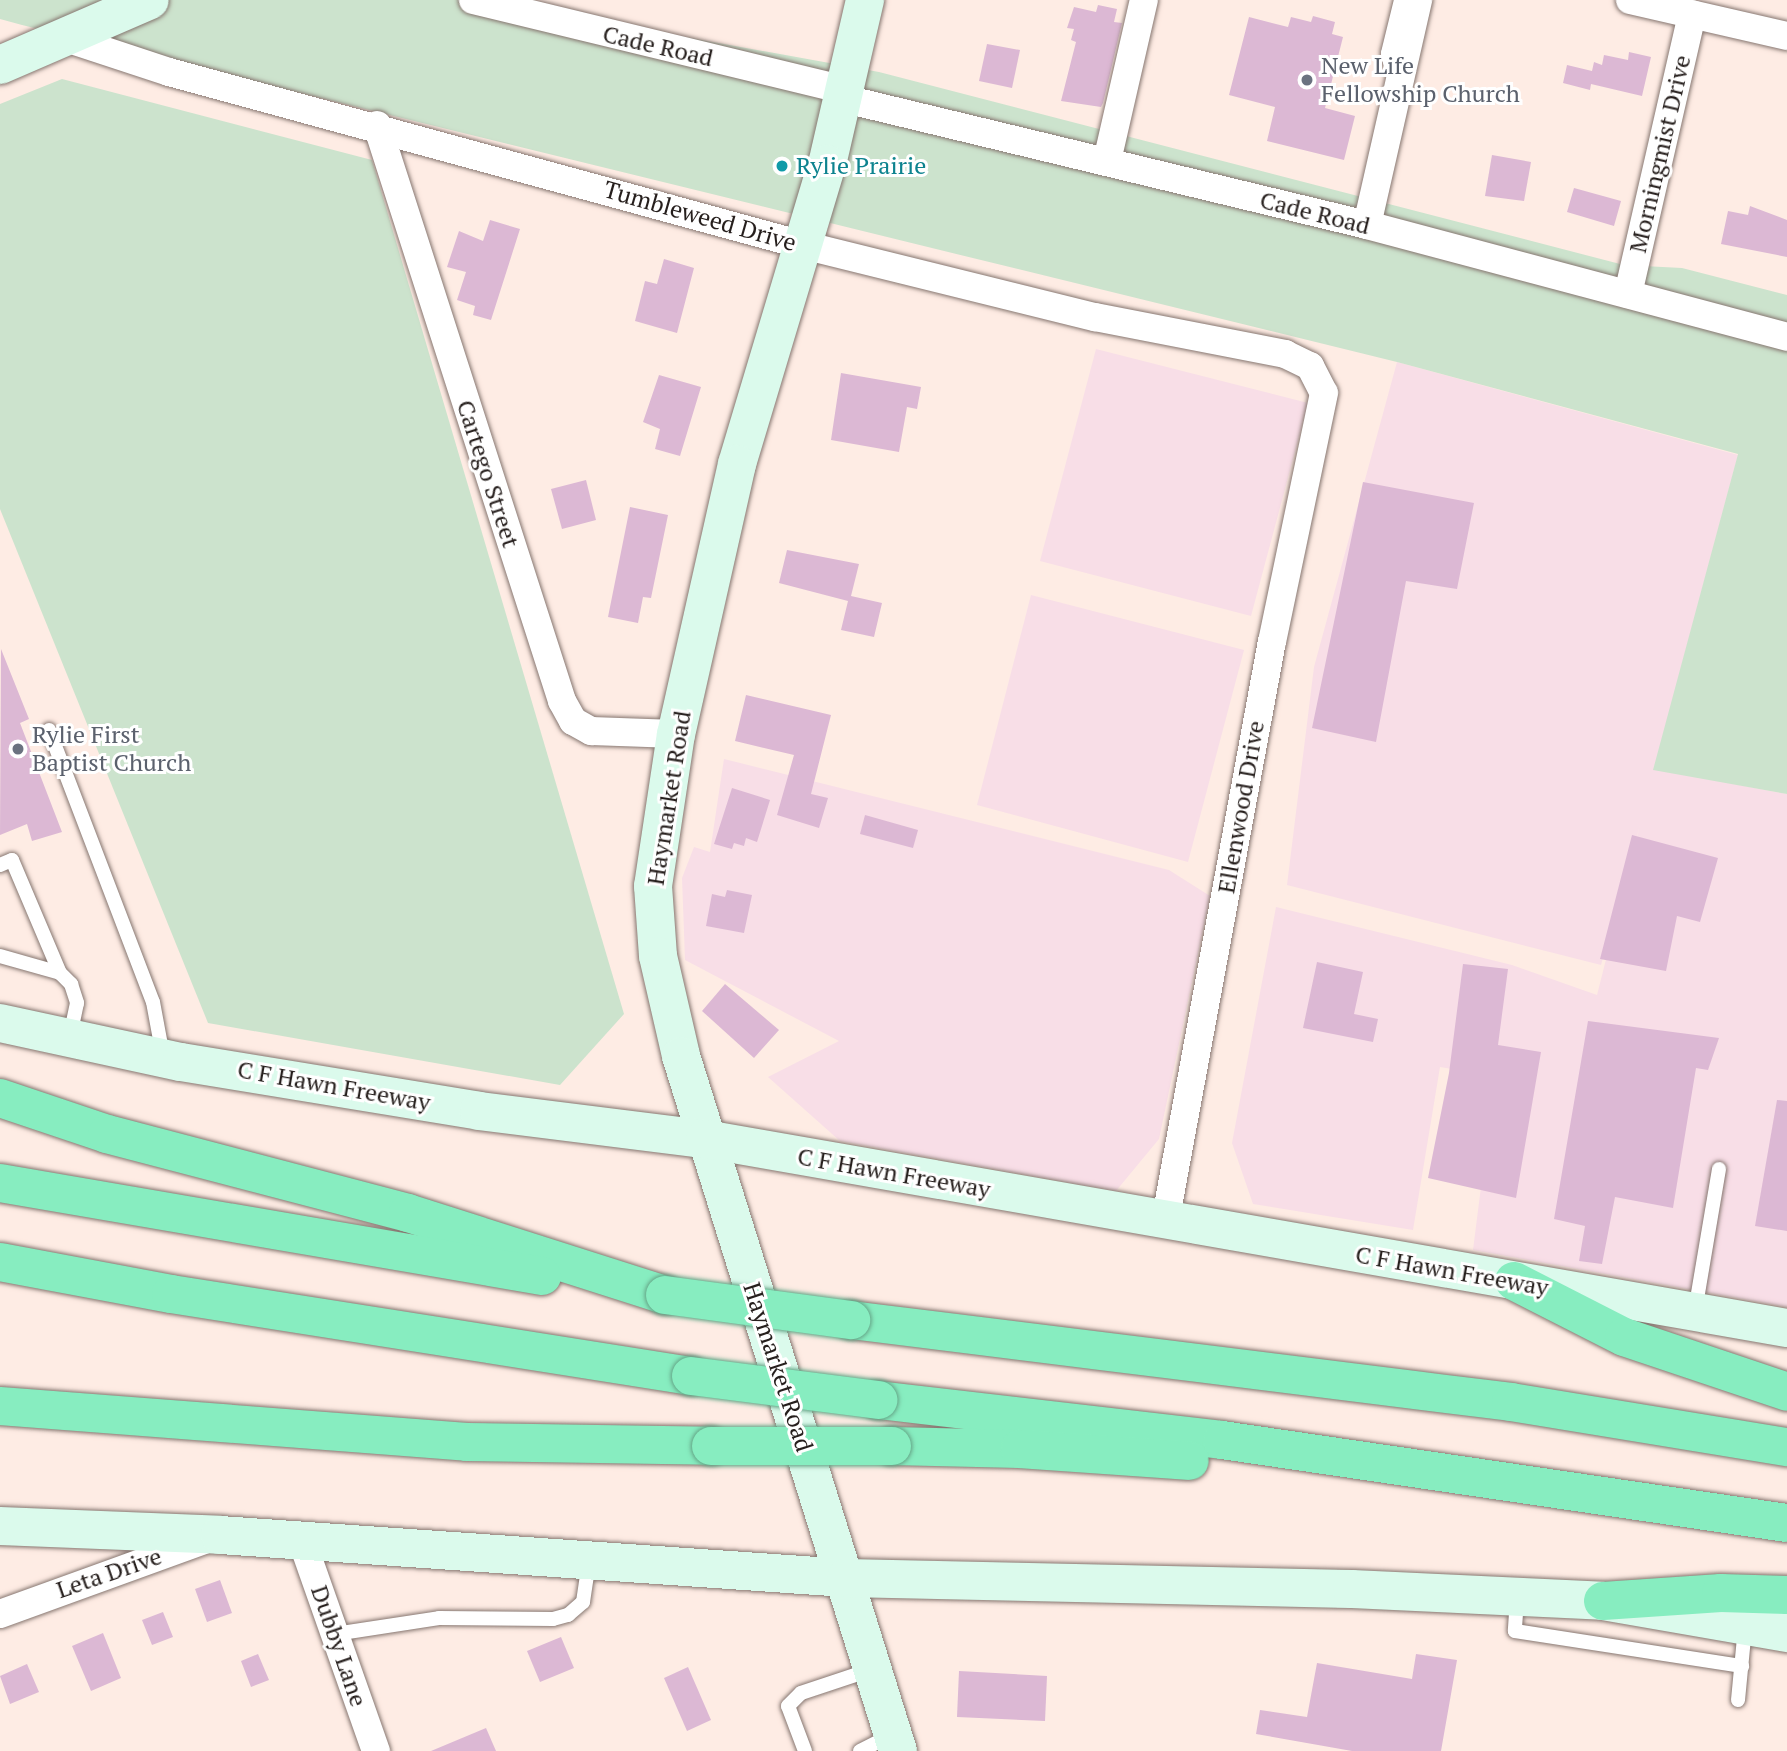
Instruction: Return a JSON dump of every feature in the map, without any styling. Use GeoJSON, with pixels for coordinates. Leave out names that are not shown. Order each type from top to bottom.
{"type":"FeatureCollection","features":[{"type":"Feature","properties":{"kind":"highway"},"geometry":{"type":"LineString","coordinates":[[0,1098],[107,1134],[408,1213],[665,1295]]}},
{"type":"Feature","properties":{"kind":"highway"},"geometry":{"type":"LineString","coordinates":[[0,1183],[665,1295],[1511,1402],[1787,1447]]}},
{"type":"Feature","properties":{"kind":"highway"},"geometry":{"type":"LineString","coordinates":[[0,1262],[170,1294],[691,1376],[1222,1440],[1787,1523]]}},
{"type":"Feature","properties":{"kind":"highway"},"geometry":{"type":"LineString","coordinates":[[0,1274],[170,1294]]}},
{"type":"Feature","properties":{"kind":"highway"},"geometry":{"type":"LineString","coordinates":[[1514,1281],[1624,1337],[1787,1392]]}},
{"type":"Feature","properties":{"kind":"highway"},"geometry":{"type":"LineString","coordinates":[[0,1406],[467,1442],[1020,1449],[1218,1463],[1373,1464]]}},
{"type":"Feature","properties":{"kind":"highway"},"geometry":{"type":"LineString","coordinates":[[1603,1601],[1721,1593],[1787,1595]]}},
{"type":"Feature","properties":{"kind":"main road"},"geometry":{"type":"LineString","coordinates":[[0,65],[150,0]]}},
{"type":"Feature","properties":{"kind":"main road","name":"Haymarket Road"},"geometry":{"type":"LineString","coordinates":[[865,0],[827,164],[799,244],[737,464],[676,734],[653,886],[658,956],[705,1139],[873,1669],[884,1746]]}},
{"type":"Feature","properties":{"kind":"main road","name":"C F Hawn Freeway"},"geometry":{"type":"LineString","coordinates":[[0,1023],[163,1058],[479,1111],[705,1139],[1165,1222],[1787,1328]]}},
{"type":"Feature","properties":{"kind":"main road"},"geometry":{"type":"LineString","coordinates":[[0,1526],[220,1535],[846,1578],[1352,1589],[1603,1601],[1787,1633]]}},
{"type":"Feature","properties":{"kind":"street","name":"Cade Road"},"geometry":{"type":"LineString","coordinates":[[473,0],[1367,225],[1787,337]]}},
{"type":"Feature","properties":{"kind":"street"},"geometry":{"type":"LineString","coordinates":[[1107,161],[1144,0]]}},
{"type":"Feature","properties":{"kind":"street"},"geometry":{"type":"LineString","coordinates":[[1367,225],[1418,0]]}},
{"type":"Feature","properties":{"kind":"street"},"geometry":{"type":"LineString","coordinates":[[1630,0],[1787,36]]}},
{"type":"Feature","properties":{"kind":"street","name":"Morningmist Drive"},"geometry":{"type":"LineString","coordinates":[[1628,295],[1692,14]]}},
{"type":"Feature","properties":{"kind":"street","name":"Tumbleweed Drive"},"geometry":{"type":"LineString","coordinates":[[66,38],[169,72],[377,125],[799,244],[1095,317],[1285,354],[1310,366],[1324,393]]}},
{"type":"Feature","properties":{"kind":"street","name":"Cartego Street"},"geometry":{"type":"LineString","coordinates":[[377,125],[562,701],[573,721],[591,731],[676,734]]}},
{"type":"Feature","properties":{"kind":"street","name":"Ellenwood Drive"},"geometry":{"type":"LineString","coordinates":[[1165,1222],[1272,641],[1324,393]]}},
{"type":"Feature","properties":{"kind":"street","name":"Leta Drive"},"geometry":{"type":"LineString","coordinates":[[0,1614],[220,1535]]}},
{"type":"Feature","properties":{"kind":"street","name":"Dubby Lane"},"geometry":{"type":"LineString","coordinates":[[302,1541],[376,1751]]}},
{"type":"Feature","properties":{"kind":"lane"},"geometry":{"type":"LineString","coordinates":[[1401,0],[1388,53],[1391,67],[1402,70]]}},
{"type":"Feature","properties":{"kind":"lane"},"geometry":{"type":"LineString","coordinates":[[48,730],[153,1002],[163,1058]]}},
{"type":"Feature","properties":{"kind":"lane"},"geometry":{"type":"LineString","coordinates":[[6,863],[60,973],[71,984],[77,1003],[69,1038]]}},
{"type":"Feature","properties":{"kind":"lane"},"geometry":{"type":"LineString","coordinates":[[0,957],[60,973]]}},
{"type":"Feature","properties":{"kind":"lane"},"geometry":{"type":"LineString","coordinates":[[1694,1312],[1719,1168]]}},
{"type":"Feature","properties":{"kind":"lane"},"geometry":{"type":"LineString","coordinates":[[335,1634],[439,1618],[553,1619],[568,1615],[583,1602],[590,1561]]}},
{"type":"Feature","properties":{"kind":"lane"},"geometry":{"type":"LineString","coordinates":[[1517,1597],[1516,1630],[1742,1666]]}},
{"type":"Feature","properties":{"kind":"lane"},"geometry":{"type":"LineString","coordinates":[[1738,1700],[1746,1625]]}},
{"type":"Feature","properties":{"kind":"lane"},"geometry":{"type":"LineString","coordinates":[[805,1751],[788,1706],[801,1693],[873,1669]]}},
{"type":"Feature","properties":{"kind":"shaded area"},"geometry":{"type":"Polygon","coordinates":[[[1096,349],[1308,403],[1251,616],[1040,561],[1096,349]]]}},
{"type":"Feature","properties":{"kind":"shaded area"},"geometry":{"type":"Polygon","coordinates":[[[1397,362],[1738,455],[1654,769],[1787,794],[1787,1307],[1473,1250],[1495,1076],[1440,1067],[1413,1230],[1253,1204],[1232,1143],[1276,907],[1512,965],[1597,995],[1640,825],[1601,965],[1287,885],[1314,667],[1397,362]]]}},
{"type":"Feature","properties":{"kind":"shaded area"},"geometry":{"type":"Polygon","coordinates":[[[1031,595],[1244,650],[1188,862],[977,805],[1031,595]]]}},
{"type":"Feature","properties":{"kind":"shaded area"},"geometry":{"type":"Polygon","coordinates":[[[724,759],[1169,870],[1210,896],[1159,1139],[1116,1191],[840,1141],[768,1077],[839,1041],[685,960],[682,878],[694,847],[710,852],[724,759]]]}},
{"type":"Feature","properties":{"kind":"green space"},"geometry":{"type":"Polygon","coordinates":[[[0,0],[482,0],[879,72],[1624,265],[1682,268],[1787,295],[1787,794],[1653,770],[1738,454],[1397,362],[22,25],[0,19],[0,0]]]}},
{"type":"Feature","properties":{"kind":"green space"},"geometry":{"type":"Polygon","coordinates":[[[62,79],[372,160],[624,1014],[560,1085],[208,1023],[0,509],[0,104],[62,79]]]}},
{"type":"Feature","properties":{"kind":"building"},"geometry":{"type":"Polygon","coordinates":[[[1098,5],[1117,9],[1114,22],[1122,23],[1103,103],[1101,107],[1061,101],[1076,42],[1071,40],[1074,29],[1067,28],[1074,7],[1096,12],[1098,5]]]}},
{"type":"Feature","properties":{"kind":"building","name":"New Life Fellowship Church"},"geometry":{"type":"Polygon","coordinates":[[[1313,16],[1335,22],[1332,34],[1343,37],[1325,108],[1355,116],[1344,160],[1267,141],[1275,107],[1229,95],[1249,17],[1288,27],[1291,17],[1311,22],[1313,16]]]}},
{"type":"Feature","properties":{"kind":"building"},"geometry":{"type":"Polygon","coordinates":[[[987,44],[1020,50],[1012,88],[979,81],[987,44]]]}},
{"type":"Feature","properties":{"kind":"building"},"geometry":{"type":"Polygon","coordinates":[[[1629,52],[1651,57],[1642,96],[1591,84],[1590,90],[1563,83],[1567,65],[1592,71],[1594,62],[1602,65],[1604,55],[1628,60],[1629,52]]]}},
{"type":"Feature","properties":{"kind":"building"},"geometry":{"type":"Polygon","coordinates":[[[1492,155],[1531,162],[1524,201],[1485,196],[1492,155]]]}},
{"type":"Feature","properties":{"kind":"building"},"geometry":{"type":"Polygon","coordinates":[[[1574,188],[1621,201],[1614,226],[1567,212],[1574,188]]]}},
{"type":"Feature","properties":{"kind":"building"},"geometry":{"type":"Polygon","coordinates":[[[1750,206],[1787,220],[1787,257],[1721,244],[1728,211],[1748,215],[1750,206]]]}},
{"type":"Feature","properties":{"kind":"building"},"geometry":{"type":"Polygon","coordinates":[[[490,220],[520,229],[491,320],[473,315],[475,306],[457,300],[466,272],[447,267],[459,231],[483,241],[490,220]]]}},
{"type":"Feature","properties":{"kind":"building"},"geometry":{"type":"Polygon","coordinates":[[[664,259],[694,268],[677,333],[635,321],[645,281],[657,284],[664,259]]]}},
{"type":"Feature","properties":{"kind":"building"},"geometry":{"type":"Polygon","coordinates":[[[841,373],[921,387],[917,409],[907,407],[899,452],[831,440],[841,373]]]}},
{"type":"Feature","properties":{"kind":"building"},"geometry":{"type":"Polygon","coordinates":[[[659,375],[701,387],[680,456],[655,449],[660,429],[643,422],[659,375]]]}},
{"type":"Feature","properties":{"kind":"building"},"geometry":{"type":"Polygon","coordinates":[[[586,480],[596,520],[562,529],[551,489],[586,480]]]}},
{"type":"Feature","properties":{"kind":"building"},"geometry":{"type":"Polygon","coordinates":[[[1363,482],[1474,503],[1457,589],[1406,581],[1376,742],[1312,728],[1363,482]]]}},
{"type":"Feature","properties":{"kind":"building"},"geometry":{"type":"Polygon","coordinates":[[[630,507],[668,515],[651,598],[643,597],[638,623],[608,617],[630,507]]]}},
{"type":"Feature","properties":{"kind":"building"},"geometry":{"type":"Polygon","coordinates":[[[787,550],[859,564],[851,596],[882,603],[874,637],[841,630],[848,601],[779,583],[787,550]]]}},
{"type":"Feature","properties":{"kind":"building","name":"Rylie First Baptist Church"},"geometry":{"type":"Polygon","coordinates":[[[1,649],[29,719],[20,723],[62,832],[32,841],[27,824],[0,835],[1,649]]]}},
{"type":"Feature","properties":{"kind":"building"},"geometry":{"type":"Polygon","coordinates":[[[746,695],[831,715],[811,794],[828,798],[819,828],[777,815],[794,755],[735,741],[746,695]]]}},
{"type":"Feature","properties":{"kind":"building"},"geometry":{"type":"Polygon","coordinates":[[[732,788],[770,800],[757,842],[746,838],[744,846],[734,843],[732,849],[714,844],[732,788]]]}},
{"type":"Feature","properties":{"kind":"building"},"geometry":{"type":"Polygon","coordinates":[[[865,815],[918,830],[913,848],[860,834],[865,815]]]}},
{"type":"Feature","properties":{"kind":"building"},"geometry":{"type":"Polygon","coordinates":[[[1632,835],[1718,858],[1700,922],[1677,916],[1666,971],[1600,959],[1632,835]]]}},
{"type":"Feature","properties":{"kind":"building"},"geometry":{"type":"Polygon","coordinates":[[[727,890],[752,895],[744,933],[706,926],[712,894],[725,897],[727,890]]]}},
{"type":"Feature","properties":{"kind":"building"},"geometry":{"type":"Polygon","coordinates":[[[1317,962],[1363,972],[1354,1014],[1378,1019],[1373,1042],[1303,1028],[1317,962]]]}},
{"type":"Feature","properties":{"kind":"building"},"geometry":{"type":"Polygon","coordinates":[[[1463,964],[1508,969],[1498,1045],[1541,1052],[1516,1198],[1428,1178],[1449,1073],[1463,964]]]}},
{"type":"Feature","properties":{"kind":"building"},"geometry":{"type":"Polygon","coordinates":[[[725,984],[779,1030],[754,1058],[702,1011],[725,984]]]}},
{"type":"Feature","properties":{"kind":"building"},"geometry":{"type":"Polygon","coordinates":[[[1588,1021],[1719,1038],[1708,1070],[1696,1068],[1673,1208],[1615,1197],[1602,1264],[1579,1261],[1585,1226],[1554,1219],[1588,1021]]]}},
{"type":"Feature","properties":{"kind":"building"},"geometry":{"type":"Polygon","coordinates":[[[1777,1100],[1787,1101],[1787,1231],[1755,1226],[1777,1100]]]}},
{"type":"Feature","properties":{"kind":"building"},"geometry":{"type":"Polygon","coordinates":[[[220,1580],[232,1613],[207,1622],[195,1589],[220,1580]]]}},
{"type":"Feature","properties":{"kind":"building"},"geometry":{"type":"Polygon","coordinates":[[[163,1612],[173,1637],[152,1645],[142,1620],[163,1612]]]}},
{"type":"Feature","properties":{"kind":"building"},"geometry":{"type":"Polygon","coordinates":[[[103,1633],[121,1678],[91,1691],[72,1646],[103,1633]]]}},
{"type":"Feature","properties":{"kind":"building"},"geometry":{"type":"Polygon","coordinates":[[[561,1637],[574,1668],[540,1682],[527,1651],[561,1637]]]}},
{"type":"Feature","properties":{"kind":"building"},"geometry":{"type":"Polygon","coordinates":[[[258,1654],[269,1680],[251,1687],[241,1661],[258,1654]]]}},
{"type":"Feature","properties":{"kind":"building"},"geometry":{"type":"Polygon","coordinates":[[[1416,1654],[1457,1660],[1441,1751],[1352,1751],[1256,1734],[1260,1710],[1307,1717],[1317,1663],[1412,1679],[1416,1654]]]}},
{"type":"Feature","properties":{"kind":"building"},"geometry":{"type":"Polygon","coordinates":[[[27,1664],[39,1692],[10,1704],[0,1676],[27,1664]]]}},
{"type":"Feature","properties":{"kind":"building"},"geometry":{"type":"Polygon","coordinates":[[[688,1667],[711,1720],[687,1731],[664,1678],[688,1667]]]}},
{"type":"Feature","properties":{"kind":"building"},"geometry":{"type":"Polygon","coordinates":[[[959,1671],[1047,1676],[1045,1721],[957,1717],[959,1671]]]}},
{"type":"Feature","properties":{"kind":"building"},"geometry":{"type":"Polygon","coordinates":[[[486,1728],[496,1751],[431,1751],[486,1728]]]}},
{"type":"Feature","properties":{"kind":"place","name":"New Life Fellowship Church"},"geometry":{"type":"Point","coordinates":[1307,80]}},
{"type":"Feature","properties":{"kind":"place","name":"Rylie Prairie"},"geometry":{"type":"Point","coordinates":[782,166]}},
{"type":"Feature","properties":{"kind":"place","name":"Rylie First Baptist Church"},"geometry":{"type":"Point","coordinates":[18,749]}}]}
